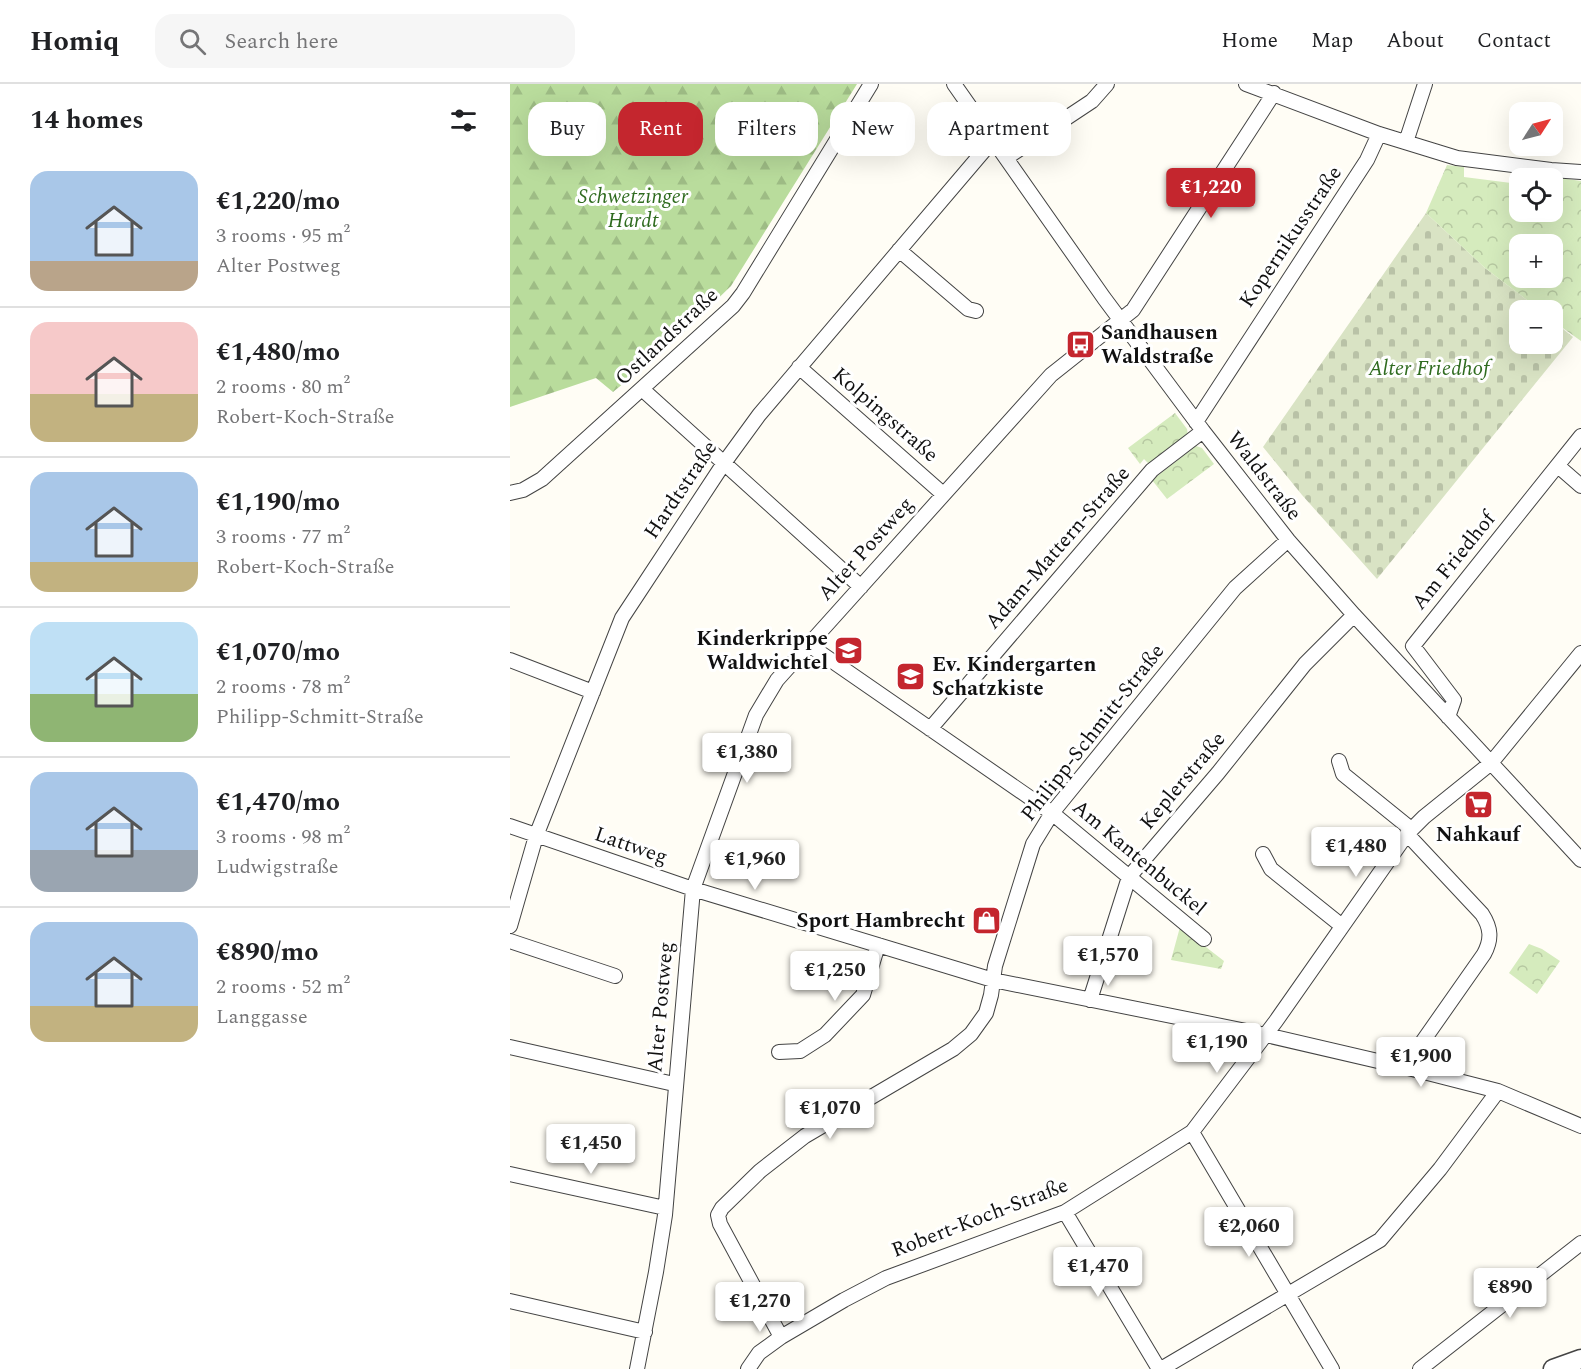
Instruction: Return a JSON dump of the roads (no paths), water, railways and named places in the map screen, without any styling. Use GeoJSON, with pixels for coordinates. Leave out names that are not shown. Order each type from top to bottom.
{"type":"FeatureCollection","features":[{"type":"Feature","properties":{"kind":"street","name":"Ostlandstraße"},"geometry":{"type":"LineString","coordinates":[[510,493],[542,479],[722,318],[743,293],[871,84]]}},
{"type":"Feature","properties":{"kind":"street","name":"Waldstraße"},"geometry":{"type":"LineString","coordinates":[[954,84],[967,102]]}},
{"type":"Feature","properties":{"kind":"street"},"geometry":{"type":"LineString","coordinates":[[1006,158],[1092,101],[1107,84]]}},
{"type":"Feature","properties":{"kind":"street"},"geometry":{"type":"LineString","coordinates":[[1246,84],[1379,134],[1456,158],[1581,172]]}},
{"type":"Feature","properties":{"kind":"street"},"geometry":{"type":"LineString","coordinates":[[1406,142],[1425,84]]}},
{"type":"Feature","properties":{"kind":"street","name":"Alter Postweg"},"geometry":{"type":"LineString","coordinates":[[637,1369],[665,1208],[674,1084],[693,889],[756,715],[777,680],[1051,375],[1133,310],[1274,93]]}},
{"type":"Feature","properties":{"kind":"street","name":"Kopernikusstraße"},"geometry":{"type":"LineString","coordinates":[[1199,427],[1367,160],[1379,134]]}},
{"type":"Feature","properties":{"kind":"street","name":"Hardtstraße"},"geometry":{"type":"LineString","coordinates":[[510,926],[536,836],[622,618],[724,463],[759,416],[979,156]]}},
{"type":"Feature","properties":{"kind":"street","name":"Waldstraße"},"geometry":{"type":"LineString","coordinates":[[1006,158],[1199,427],[1288,540],[1354,615],[1581,860]]}},
{"type":"Feature","properties":{"kind":"street"},"geometry":{"type":"LineString","coordinates":[[899,250],[968,309],[976,311]]}},
{"type":"Feature","properties":{"kind":"street","name":"Kolpingstraße"},"geometry":{"type":"LineString","coordinates":[[799,367],[943,494]]}},
{"type":"Feature","properties":{"kind":"street"},"geometry":{"type":"LineString","coordinates":[[642,389],[861,586]]}},
{"type":"Feature","properties":{"kind":"street","name":"Adam-Mattern-Straße"},"geometry":{"type":"LineString","coordinates":[[930,729],[1152,470],[1199,427]]}},
{"type":"Feature","properties":{"kind":"street","name":"Am Friedhof"},"geometry":{"type":"LineString","coordinates":[[1448,717],[1454,700],[1413,646],[1581,436]]}},
{"type":"Feature","properties":{"kind":"street"},"geometry":{"type":"LineString","coordinates":[[1558,466],[1581,486]]}},
{"type":"Feature","properties":{"kind":"street","name":"Philipp-Schmitt-Straße"},"geometry":{"type":"LineString","coordinates":[[781,1337],[720,1224],[718,1215],[722,1208],[760,1171],[805,1136],[953,1049],[971,1034],[986,1013],[992,995],[993,980],[1033,844],[1052,813],[1235,588],[1288,540]]}},
{"type":"Feature","properties":{"kind":"street","name":"Keplerstraße"},"geometry":{"type":"LineString","coordinates":[[1090,1000],[1129,877],[1218,773],[1305,664],[1354,615]]}},
{"type":"Feature","properties":{"kind":"street","name":"Am Kantenbuckel"},"geometry":{"type":"LineString","coordinates":[[809,645],[1052,813],[1204,939]]}},
{"type":"Feature","properties":{"kind":"street","name":"Robert-Koch-Straße"},"geometry":{"type":"LineString","coordinates":[[748,1369],[759,1353],[781,1337],[886,1278],[1065,1212],[1192,1132],[1266,1035],[1409,832],[1424,817],[1491,763],[1581,653]]}},
{"type":"Feature","properties":{"kind":"street"},"geometry":{"type":"LineString","coordinates":[[510,660],[593,692]]}},
{"type":"Feature","properties":{"kind":"street"},"geometry":{"type":"LineString","coordinates":[[1338,761],[1343,774],[1409,832],[1482,914],[1489,925],[1489,945],[1484,954],[1416,1051],[1408,1068]]}},
{"type":"Feature","properties":{"kind":"street","name":"Lattweg"},"geometry":{"type":"LineString","coordinates":[[510,825],[536,836],[693,889],[993,980],[1266,1035],[1408,1068],[1498,1091],[1580,1124]]}},
{"type":"Feature","properties":{"kind":"street"},"geometry":{"type":"LineString","coordinates":[[1263,854],[1271,869],[1342,926]]}},
{"type":"Feature","properties":{"kind":"street"},"geometry":{"type":"LineString","coordinates":[[510,941],[615,976]]}},
{"type":"Feature","properties":{"kind":"street"},"geometry":{"type":"LineString","coordinates":[[779,1052],[800,1051],[825,1035],[863,995],[878,945]]}},
{"type":"Feature","properties":{"kind":"street"},"geometry":{"type":"LineString","coordinates":[[510,1047],[674,1084]]}},
{"type":"Feature","properties":{"kind":"street"},"geometry":{"type":"LineString","coordinates":[[1065,1212],[1160,1369],[1380,1240],[1440,1169],[1498,1091]]}},
{"type":"Feature","properties":{"kind":"street"},"geometry":{"type":"LineString","coordinates":[[1192,1132],[1332,1369]]}},
{"type":"Feature","properties":{"kind":"street"},"geometry":{"type":"LineString","coordinates":[[510,1174],[665,1208]]}},
{"type":"Feature","properties":{"kind":"street"},"geometry":{"type":"LineString","coordinates":[[1420,1369],[1581,1243]]}},
{"type":"Feature","properties":{"kind":"street"},"geometry":{"type":"LineString","coordinates":[[510,1301],[645,1332]]}},
{"type":"Feature","properties":{"kind":"street"},"geometry":{"type":"LineString","coordinates":[[1553,1369],[1581,1359]]}},
{"type":"Feature","properties":{"kind":"place","name":"Sandhausen Waldstraße"},"geometry":{"type":"Point","coordinates":[1080,345]}},
{"type":"Feature","properties":{"kind":"place","name":"Kinderkrippe Waldwichtel"},"geometry":{"type":"Point","coordinates":[849,651]}},
{"type":"Feature","properties":{"kind":"place","name":"Ev. Kindergarten Schatzkiste"},"geometry":{"type":"Point","coordinates":[911,677]}},
{"type":"Feature","properties":{"kind":"place","name":"Nahkauf"},"geometry":{"type":"Point","coordinates":[1478,804]}},
{"type":"Feature","properties":{"kind":"place","name":"Sport Hambrecht"},"geometry":{"type":"Point","coordinates":[986,921]}},
{"type":"Feature","properties":{"kind":"park label","name":"Schwetzinger Hardt"},"geometry":{"type":"Point","coordinates":[633,209]}},
{"type":"Feature","properties":{"kind":"park label","name":"Alter Friedhof"},"geometry":{"type":"Point","coordinates":[1429,369]}}]}
